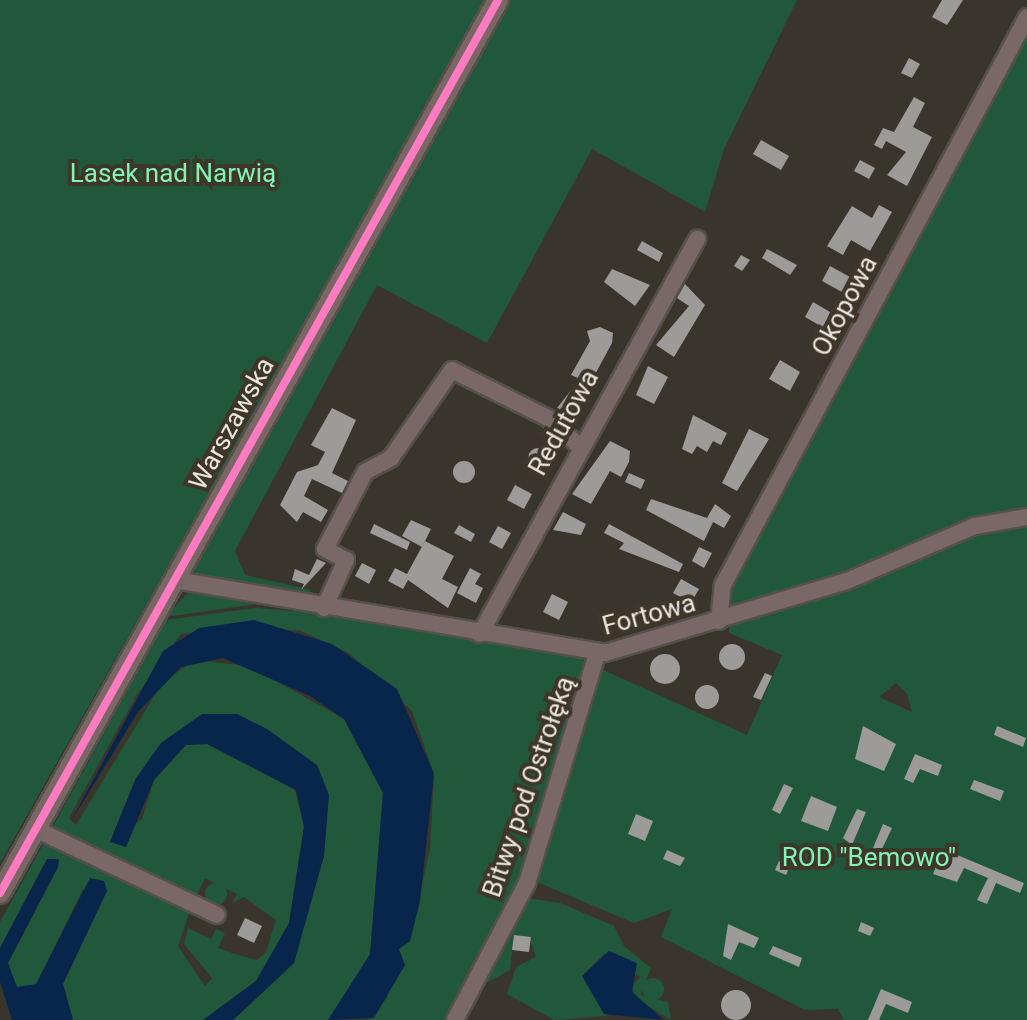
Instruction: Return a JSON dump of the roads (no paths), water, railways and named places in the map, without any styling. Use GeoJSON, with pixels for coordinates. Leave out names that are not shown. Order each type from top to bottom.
{"type":"FeatureCollection","features":[{"type":"Feature","properties":{"kind":"main road","name":"Warszawska"},"geometry":{"type":"LineString","coordinates":[[0,893],[498,0]]}},
{"type":"Feature","properties":{"kind":"street","name":"Okopowa"},"geometry":{"type":"LineString","coordinates":[[719,621],[723,585],[1027,17]]}},
{"type":"Feature","properties":{"kind":"street","name":"Redutowa"},"geometry":{"type":"LineString","coordinates":[[480,634],[579,446],[697,239]]}},
{"type":"Feature","properties":{"kind":"street"},"geometry":{"type":"LineString","coordinates":[[324,608],[346,560],[325,549],[365,472],[391,458],[452,370],[548,418],[579,446]]}},
{"type":"Feature","properties":{"kind":"street","name":"Fortowa"},"geometry":{"type":"LineString","coordinates":[[175,580],[597,654],[719,621],[871,573],[957,532],[1027,517]]}},
{"type":"Feature","properties":{"kind":"street","name":"Bitwy pod Ostrołęką"},"geometry":{"type":"LineString","coordinates":[[455,1020],[527,883],[597,654]]}},
{"type":"Feature","properties":{"kind":"street"},"geometry":{"type":"LineString","coordinates":[[35,829],[217,915]]}},
{"type":"Feature","properties":{"kind":"water"},"geometry":{"type":"Polygon","coordinates":[[[254,620],[332,644],[397,689],[434,774],[420,901],[410,941],[399,949],[405,965],[374,1018],[328,1020],[370,954],[383,793],[344,719],[310,696],[223,658],[181,667],[138,712],[70,823],[163,651],[199,628],[254,620]]]}},
{"type":"Feature","properties":{"kind":"water"},"geometry":{"type":"Polygon","coordinates":[[[202,714],[237,714],[267,729],[317,765],[329,795],[324,856],[294,963],[233,1020],[203,1020],[256,981],[289,923],[304,827],[296,790],[207,744],[186,745],[154,780],[126,847],[110,842],[136,778],[161,743],[202,714]]]}},
{"type":"Feature","properties":{"kind":"water"},"geometry":{"type":"Polygon","coordinates":[[[47,859],[59,859],[58,867],[8,963],[17,987],[36,984],[90,878],[104,881],[107,891],[63,984],[73,1020],[12,1020],[0,982],[0,948],[47,859]]]}},
{"type":"Feature","properties":{"kind":"water"},"geometry":{"type":"Polygon","coordinates":[[[609,951],[637,963],[632,992],[664,1020],[604,1014],[582,976],[609,951]]]}},
{"type":"Feature","properties":{"kind":"park label","name":"Lasek nad Narwią"},"geometry":{"type":"Point","coordinates":[173,174]}},
{"type":"Feature","properties":{"kind":"park label","name":"ROD \"Bemowo\""},"geometry":{"type":"Point","coordinates":[869,858]}}]}
